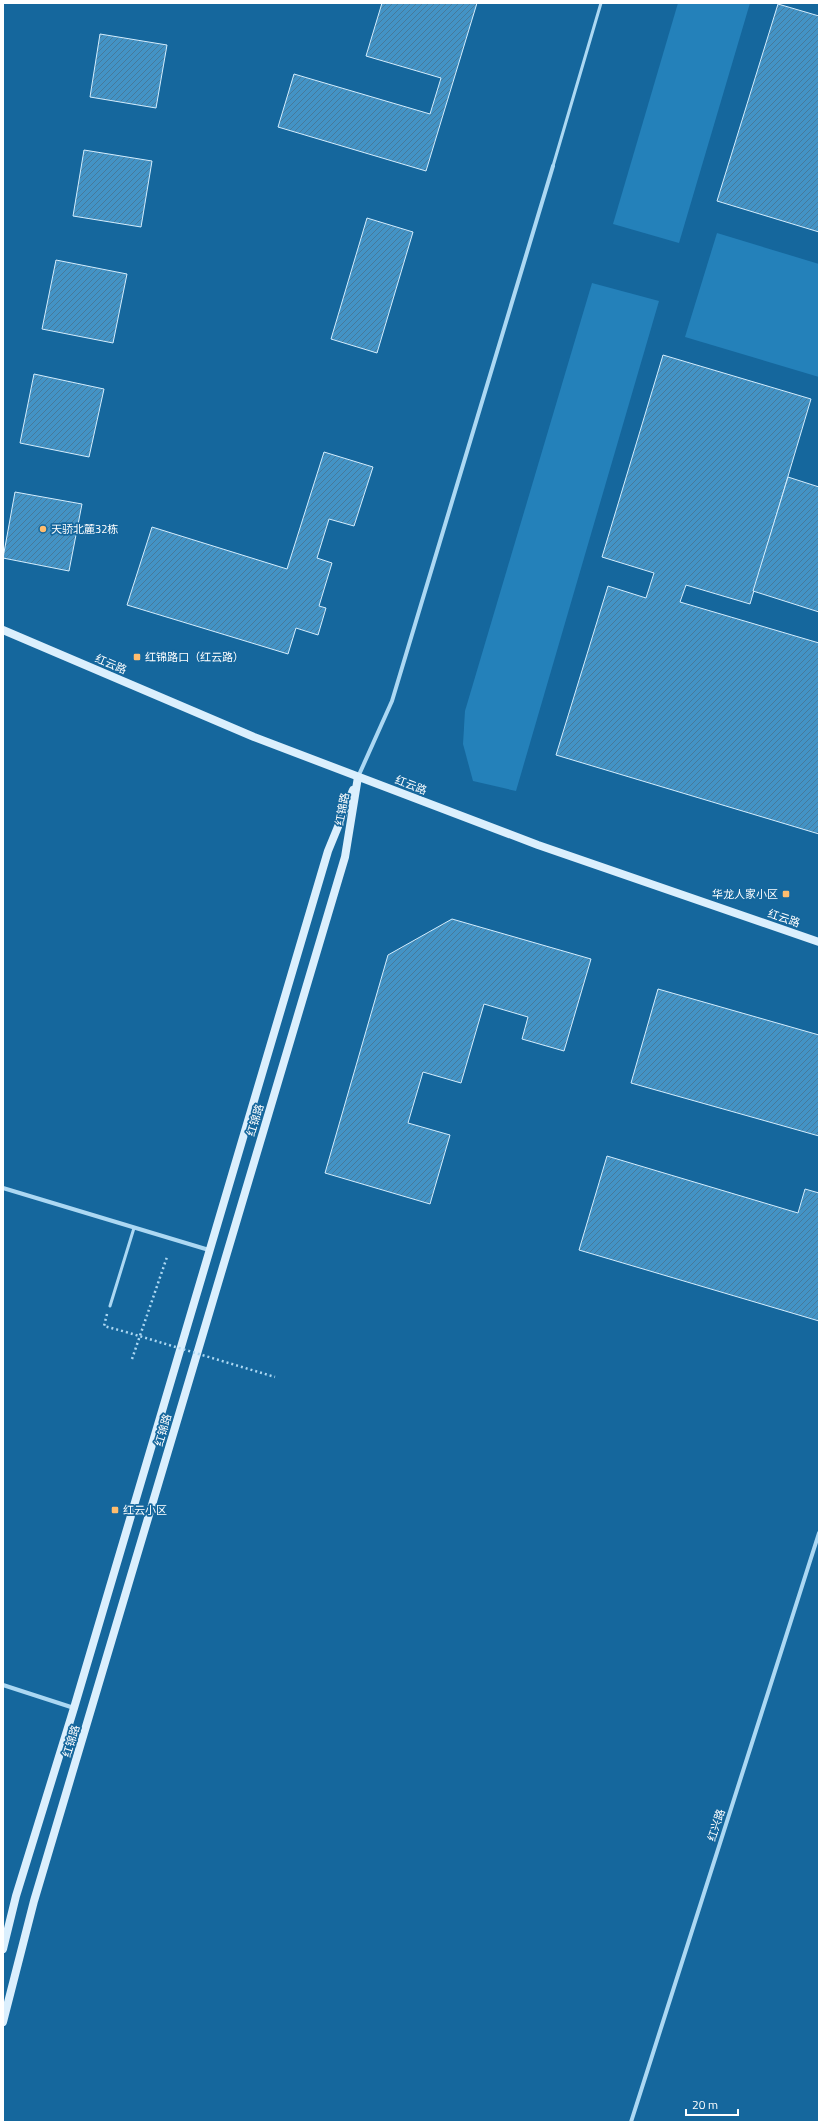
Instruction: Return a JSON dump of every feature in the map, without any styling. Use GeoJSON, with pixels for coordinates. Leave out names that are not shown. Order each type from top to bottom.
{"type":"FeatureCollection","features":[{"type":"Feature","properties":{"kind":"street"},"geometry":{"type":"LineString","coordinates":[[358,777],[392,701],[553,166]]}},
{"type":"Feature","properties":{"kind":"street","name":"红云路"},"geometry":{"type":"LineString","coordinates":[[3,630],[254,737],[358,777],[538,845],[819,942]]}},
{"type":"Feature","properties":{"kind":"street","name":"红锦路"},"geometry":{"type":"LineString","coordinates":[[3,1949],[16,1896],[74,1708],[328,851],[358,777]]}},
{"type":"Feature","properties":{"kind":"street","name":"红锦路"},"geometry":{"type":"LineString","coordinates":[[3,2022],[34,1901],[345,857],[358,777]]}},
{"type":"Feature","properties":{"kind":"street"},"geometry":{"type":"LineString","coordinates":[[3,1188],[209,1250]]}},
{"type":"Feature","properties":{"kind":"street","name":"红兴路"},"geometry":{"type":"LineString","coordinates":[[631,2122],[819,1533]]}},
{"type":"Feature","properties":{"kind":"street"},"geometry":{"type":"LineString","coordinates":[[3,1685],[74,1708]]}},
{"type":"Feature","properties":{"kind":"lane"},"geometry":{"type":"LineString","coordinates":[[553,166],[601,3]]}},
{"type":"Feature","properties":{"kind":"lane"},"geometry":{"type":"LineString","coordinates":[[110,1306],[134,1228]]}},
{"type":"Feature","properties":{"kind":"path"},"geometry":{"type":"LineString","coordinates":[[132,1359],[167,1257]]}},
{"type":"Feature","properties":{"kind":"path"},"geometry":{"type":"LineString","coordinates":[[110,1306],[104,1326],[275,1377]]}},
{"type":"Feature","properties":{"kind":"shaded area"},"geometry":{"type":"Polygon","coordinates":[[[678,3],[750,3],[679,243],[613,224],[678,3]]]}},
{"type":"Feature","properties":{"kind":"shaded area"},"geometry":{"type":"Polygon","coordinates":[[[717,233],[819,264],[819,377],[685,337],[717,233]]]}},
{"type":"Feature","properties":{"kind":"shaded area"},"geometry":{"type":"Polygon","coordinates":[[[592,283],[659,301],[516,791],[473,781],[463,744],[465,711],[592,283]]]}},
{"type":"Feature","properties":{"kind":"building"},"geometry":{"type":"Polygon","coordinates":[[[382,3],[477,3],[426,171],[278,127],[294,74],[430,114],[441,78],[366,56],[382,3]]]}},
{"type":"Feature","properties":{"kind":"building"},"geometry":{"type":"Polygon","coordinates":[[[778,4],[819,16],[819,232],[717,201],[778,4]]]}},
{"type":"Feature","properties":{"kind":"building"},"geometry":{"type":"Polygon","coordinates":[[[100,34],[167,45],[156,108],[90,97],[100,34]]]}},
{"type":"Feature","properties":{"kind":"building"},"geometry":{"type":"Polygon","coordinates":[[[84,150],[152,161],[141,227],[73,216],[84,150]]]}},
{"type":"Feature","properties":{"kind":"building"},"geometry":{"type":"Polygon","coordinates":[[[367,218],[413,232],[377,353],[331,339],[367,218]]]}},
{"type":"Feature","properties":{"kind":"building"},"geometry":{"type":"Polygon","coordinates":[[[56,260],[127,274],[113,343],[42,329],[56,260]]]}},
{"type":"Feature","properties":{"kind":"building"},"geometry":{"type":"Polygon","coordinates":[[[663,355],[811,399],[750,604],[686,585],[680,602],[819,643],[819,834],[556,755],[608,586],[646,598],[654,573],[602,557],[663,355]]]}},
{"type":"Feature","properties":{"kind":"building"},"geometry":{"type":"Polygon","coordinates":[[[34,374],[104,389],[89,457],[20,443],[34,374]]]}},
{"type":"Feature","properties":{"kind":"building"},"geometry":{"type":"Polygon","coordinates":[[[324,452],[373,467],[354,526],[329,519],[317,558],[332,563],[319,606],[326,608],[318,635],[296,628],[288,654],[127,605],[152,527],[287,569],[324,452]]]}},
{"type":"Feature","properties":{"kind":"building"},"geometry":{"type":"Polygon","coordinates":[[[788,477],[819,487],[819,612],[753,591],[788,477]]]}},
{"type":"Feature","properties":{"kind":"building","name":"天骄北麓32栋"},"geometry":{"type":"Polygon","coordinates":[[[15,492],[82,504],[69,571],[3,558],[15,492]]]}},
{"type":"Feature","properties":{"kind":"building"},"geometry":{"type":"Polygon","coordinates":[[[452,919],[591,959],[564,1051],[522,1039],[528,1017],[484,1004],[461,1083],[423,1072],[408,1123],[450,1135],[430,1204],[325,1173],[388,955],[452,919]]]}},
{"type":"Feature","properties":{"kind":"building"},"geometry":{"type":"Polygon","coordinates":[[[658,989],[819,1035],[819,1136],[631,1083],[658,989]]]}},
{"type":"Feature","properties":{"kind":"building"},"geometry":{"type":"Polygon","coordinates":[[[607,1156],[798,1213],[805,1189],[819,1193],[819,1321],[579,1250],[607,1156]]]}},
{"type":"Feature","properties":{"kind":"place","name":"天骄北麓32栋"},"geometry":{"type":"Point","coordinates":[43,529]}},
{"type":"Feature","properties":{"kind":"place","name":"红锦路口（红云路）"},"geometry":{"type":"Point","coordinates":[137,657]}},
{"type":"Feature","properties":{"kind":"place","name":"华龙人家小区"},"geometry":{"type":"Point","coordinates":[786,894]}},
{"type":"Feature","properties":{"kind":"place","name":"红云小区"},"geometry":{"type":"Point","coordinates":[115,1510]}}]}
